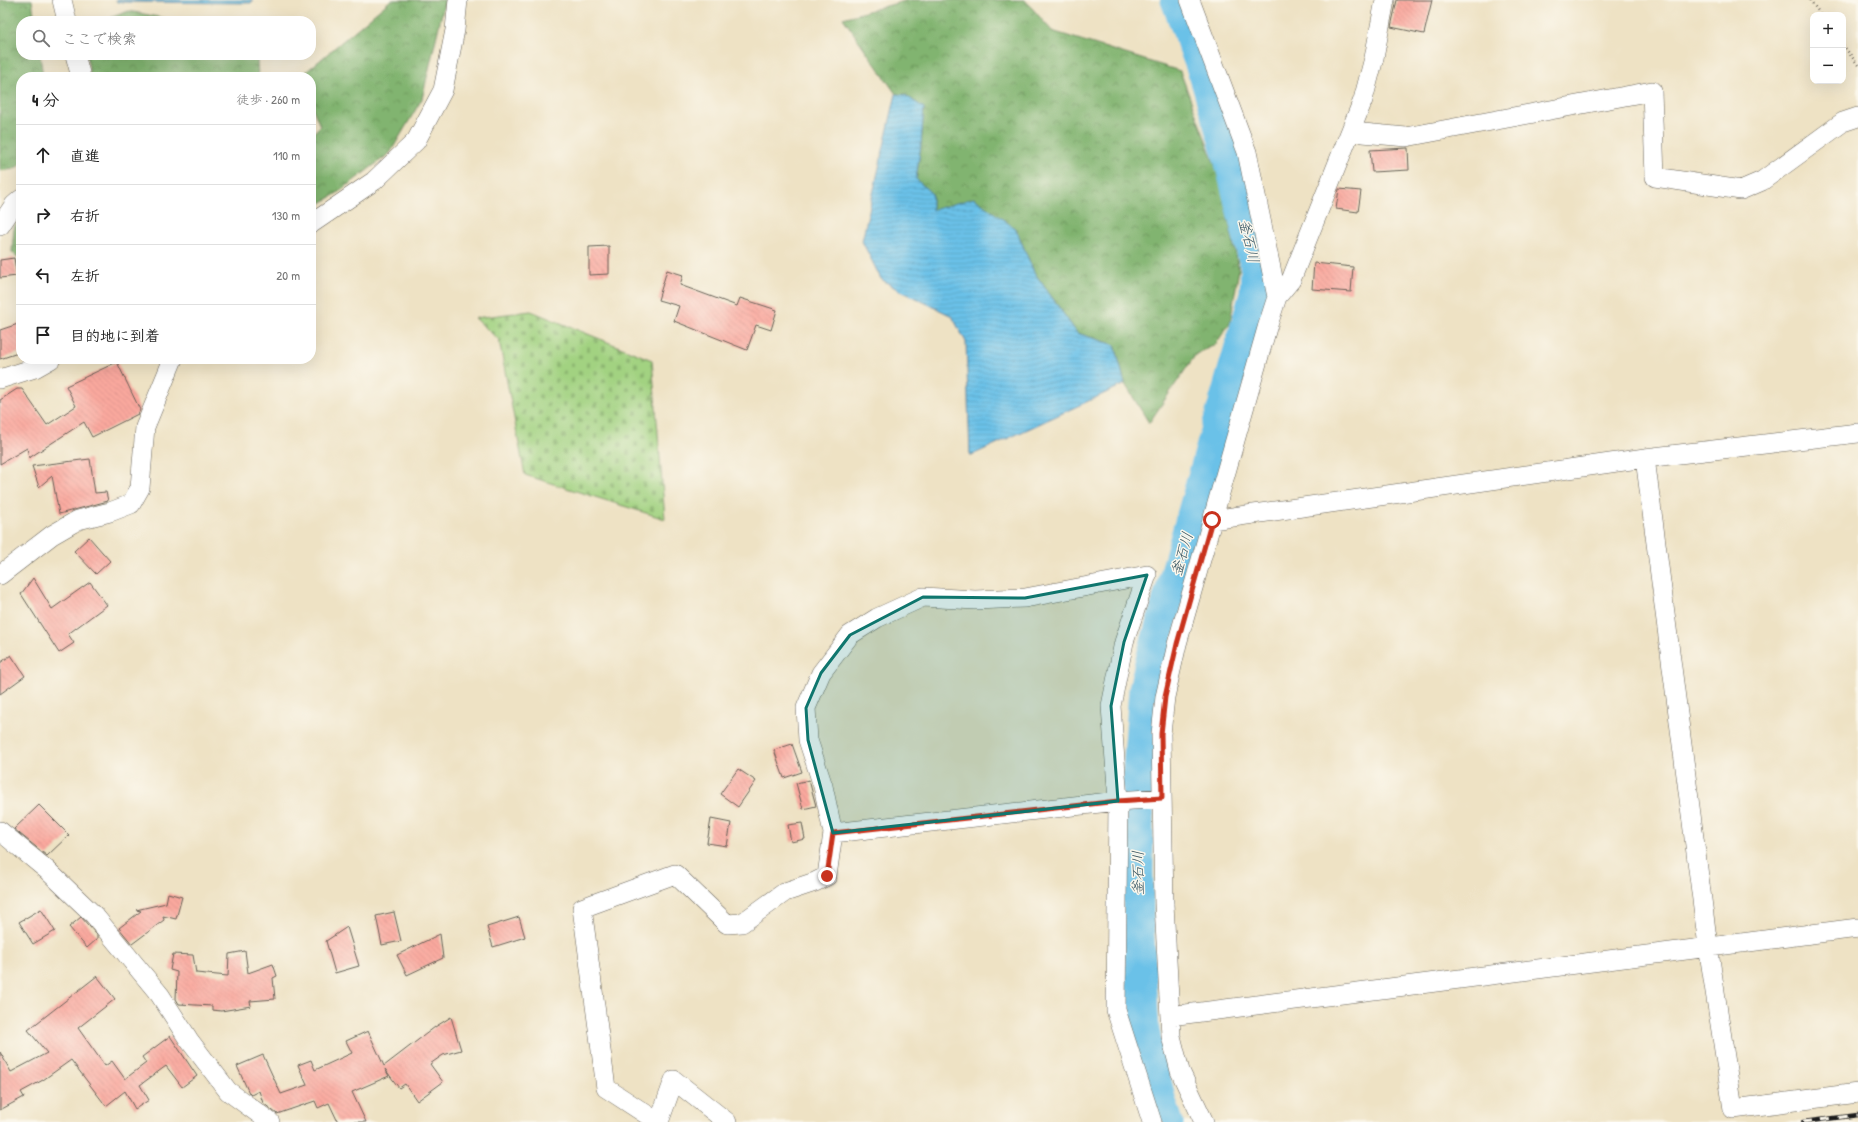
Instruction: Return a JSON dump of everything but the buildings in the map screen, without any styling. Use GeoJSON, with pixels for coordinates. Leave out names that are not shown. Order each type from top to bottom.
{"type":"FeatureCollection","features":[{"type":"Feature","properties":{"kind":"street"},"geometry":{"type":"LineString","coordinates":[[62,0],[66,16]]}},
{"type":"Feature","properties":{"kind":"street"},"geometry":{"type":"LineString","coordinates":[[316,221],[374,181],[416,141],[443,90],[455,30],[458,0]]}},
{"type":"Feature","properties":{"kind":"street"},"geometry":{"type":"LineString","coordinates":[[1190,0],[1247,152],[1277,296]]}},
{"type":"Feature","properties":{"kind":"street"},"geometry":{"type":"LineString","coordinates":[[1204,1122],[1180,1071],[1171,1036],[1164,904],[1156,799],[1165,697],[1177,644],[1266,328],[1277,296],[1291,280],[1363,100],[1374,58],[1385,0]]}},
{"type":"Feature","properties":{"kind":"street"},"geometry":{"type":"LineString","coordinates":[[76,60],[80,72]]}},
{"type":"Feature","properties":{"kind":"street"},"geometry":{"type":"LineString","coordinates":[[1352,130],[1363,133],[1406,137],[1652,91],[1655,177],[1741,190],[1762,181],[1843,122],[1858,117]]}},
{"type":"Feature","properties":{"kind":"street"},"geometry":{"type":"LineString","coordinates":[[0,226],[16,203]]}},
{"type":"Feature","properties":{"kind":"street"},"geometry":{"type":"LineString","coordinates":[[0,380],[35,368],[42,364]]}},
{"type":"Feature","properties":{"kind":"street"},"geometry":{"type":"LineString","coordinates":[[0,575],[52,535],[78,520],[110,512],[131,504],[140,488],[145,427],[171,364]]}},
{"type":"Feature","properties":{"kind":"street"},"geometry":{"type":"LineString","coordinates":[[1212,520],[1645,458],[1858,433]]}},
{"type":"Feature","properties":{"kind":"street"},"geometry":{"type":"LineString","coordinates":[[1645,458],[1708,946],[1733,1109],[1858,1093]]}},
{"type":"Feature","properties":{"kind":"street"},"geometry":{"type":"LineString","coordinates":[[728,1122],[674,1080],[658,1122],[606,1088],[582,908],[675,874],[727,924],[742,922],[785,892],[815,882],[827,876],[833,833],[823,786],[808,740],[806,708],[821,673],[850,635],[877,618],[922,597],[975,600],[1025,598],[1147,575],[1124,642],[1111,706],[1121,801],[1116,1010],[1152,1122]]}},
{"type":"Feature","properties":{"kind":"street"},"geometry":{"type":"LineString","coordinates":[[833,833],[1121,801],[1156,799]]}},
{"type":"Feature","properties":{"kind":"street"},"geometry":{"type":"LineString","coordinates":[[0,832],[46,870],[94,915],[160,995],[189,1040],[228,1091],[270,1122]]}},
{"type":"Feature","properties":{"kind":"street"},"geometry":{"type":"LineString","coordinates":[[1170,1016],[1858,928]]}},
{"type":"Feature","properties":{"kind":"path"},"geometry":{"type":"LineString","coordinates":[[1810,0],[1819,12]]}},
{"type":"Feature","properties":{"kind":"path"},"geometry":{"type":"LineString","coordinates":[[1845,48],[1858,65]]}},
{"type":"Feature","properties":{"kind":"highlighted area"},"geometry":{"type":"Polygon","coordinates":[[[1147,575],[1124,642],[1111,706],[1118,801],[833,833],[808,740],[806,708],[821,673],[850,635],[923,597],[1025,598],[1147,575]]]}},
{"type":"Feature","properties":{"kind":"green space"},"geometry":{"type":"Polygon","coordinates":[[[0,0],[32,0],[34,16],[16,16],[16,60],[41,60],[42,72],[16,72],[16,168],[0,171],[0,0]]]}},
{"type":"Feature","properties":{"kind":"green space"},"geometry":{"type":"Polygon","coordinates":[[[391,0],[445,0],[422,99],[390,153],[336,194],[316,206],[316,130],[320,126],[316,116],[316,72],[306,72],[391,0]]]}},
{"type":"Feature","properties":{"kind":"green space"},"geometry":{"type":"Polygon","coordinates":[[[908,0],[1025,0],[1052,31],[1180,71],[1219,176],[1239,269],[1230,323],[1215,345],[1196,354],[1149,423],[1125,384],[1115,345],[1077,333],[1034,272],[1016,229],[932,210],[932,194],[916,180],[924,108],[905,95],[896,94],[843,18],[908,0]]]}},
{"type":"Feature","properties":{"kind":"green space"},"geometry":{"type":"Polygon","coordinates":[[[129,11],[154,16],[115,16],[129,11]]]}},
{"type":"Feature","properties":{"kind":"green space"},"geometry":{"type":"Polygon","coordinates":[[[88,60],[257,60],[258,72],[89,72],[88,60]]]}},
{"type":"Feature","properties":{"kind":"green space"},"geometry":{"type":"Polygon","coordinates":[[[16,224],[16,256],[12,252],[14,227],[16,224]]]}},
{"type":"Feature","properties":{"kind":"green space"},"geometry":{"type":"Polygon","coordinates":[[[531,311],[652,360],[665,519],[525,475],[499,340],[475,318],[531,311]]]}},
{"type":"Feature","properties":{"kind":"water"},"geometry":{"type":"Polygon","coordinates":[[[116,0],[253,0],[251,3],[117,2],[116,0]]]}},
{"type":"Feature","properties":{"kind":"water"},"geometry":{"type":"Polygon","coordinates":[[[896,94],[905,95],[924,108],[916,179],[932,194],[932,210],[974,198],[1016,229],[1034,272],[1077,333],[1115,345],[1125,384],[970,456],[966,342],[952,316],[897,289],[881,279],[862,241],[896,94]]]}},
{"type":"Feature","properties":{"kind":"waterway","name":"釜石川"},"geometry":{"type":"LineString","coordinates":[[1168,1122],[1161,1102],[1144,1031],[1138,914],[1138,770],[1144,689],[1150,663],[1255,294],[1256,268],[1228,154],[1204,74],[1176,0]]}},
{"type":"Feature","properties":{"kind":"railway"},"geometry":{"type":"LineString","coordinates":[[1803,1122],[1858,1115]]}},
{"type":"Feature","properties":{"kind":"route"},"geometry":{"type":"LineString","coordinates":[[827,876],[833,833],[1118,801],[1162,798],[1161,734],[1165,697],[1177,644],[1212,520]]}}]}
